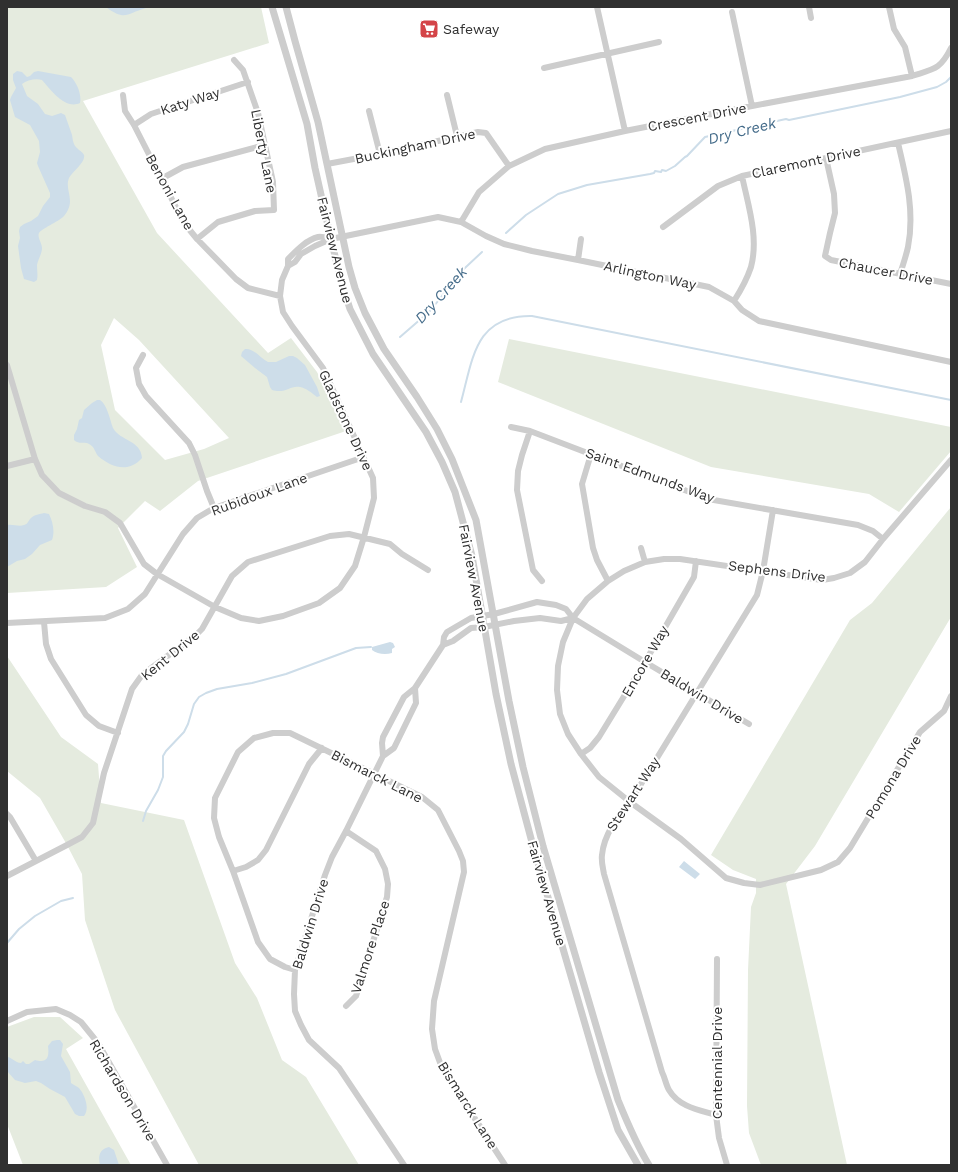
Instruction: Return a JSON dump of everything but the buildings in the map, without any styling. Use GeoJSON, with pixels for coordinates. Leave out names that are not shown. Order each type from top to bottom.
{"type":"FeatureCollection","features":[{"type":"Feature","properties":{"kind":"street","name":"Fairview Avenue"},"geometry":{"type":"LineString","coordinates":[[272,7],[307,124],[331,239],[341,281],[350,309],[373,354],[426,432],[442,462],[455,492],[472,556],[496,694],[511,764],[535,853],[615,1122],[638,1165]]}},
{"type":"Feature","properties":{"kind":"street","name":"Fairview Avenue"},"geometry":{"type":"LineString","coordinates":[[286,7],[318,122],[355,288],[365,313],[384,349],[437,429],[452,459],[476,520],[521,760],[543,846],[618,1100],[632,1134],[649,1165]]}},
{"type":"Feature","properties":{"kind":"street"},"geometry":{"type":"LineString","coordinates":[[597,7],[625,131]]}},
{"type":"Feature","properties":{"kind":"street"},"geometry":{"type":"LineString","coordinates":[[809,7],[811,18]]}},
{"type":"Feature","properties":{"kind":"street"},"geometry":{"type":"LineString","coordinates":[[889,7],[894,29],[905,47],[912,76]]}},
{"type":"Feature","properties":{"kind":"street"},"geometry":{"type":"LineString","coordinates":[[732,12],[752,106]]}},
{"type":"Feature","properties":{"kind":"street"},"geometry":{"type":"LineString","coordinates":[[544,68],[659,42]]}},
{"type":"Feature","properties":{"kind":"street","name":"Crescent Drive"},"geometry":{"type":"LineString","coordinates":[[461,222],[479,192],[509,166],[545,149],[625,131],[912,76],[937,68],[946,59],[951,48]]}},
{"type":"Feature","properties":{"kind":"street","name":"Liberty Lane"},"geometry":{"type":"LineString","coordinates":[[197,238],[218,222],[255,211],[274,210],[273,182],[258,113],[243,70],[234,60]]}},
{"type":"Feature","properties":{"kind":"street","name":"Katy Way"},"geometry":{"type":"LineString","coordinates":[[134,125],[151,114],[248,82]]}},
{"type":"Feature","properties":{"kind":"street","name":"Benoni Lane"},"geometry":{"type":"LineString","coordinates":[[123,95],[125,111],[134,125],[184,223],[236,279],[248,288],[280,296]]}},
{"type":"Feature","properties":{"kind":"street"},"geometry":{"type":"LineString","coordinates":[[447,95],[457,136]]}},
{"type":"Feature","properties":{"kind":"street"},"geometry":{"type":"LineString","coordinates":[[370,112],[380,154]]}},
{"type":"Feature","properties":{"kind":"street","name":"Claremont Drive"},"geometry":{"type":"LineString","coordinates":[[734,300],[744,285],[751,267],[754,247],[754,230],[742,176],[951,131]]}},
{"type":"Feature","properties":{"kind":"street","name":"Buckingham Drive"},"geometry":{"type":"LineString","coordinates":[[327,164],[380,154],[478,132],[486,133],[509,166]]}},
{"type":"Feature","properties":{"kind":"street"},"geometry":{"type":"LineString","coordinates":[[898,143],[908,184],[911,216],[908,247],[900,274]]}},
{"type":"Feature","properties":{"kind":"street"},"geometry":{"type":"LineString","coordinates":[[161,179],[183,167],[266,145]]}},
{"type":"Feature","properties":{"kind":"street","name":"Chaucer Drive"},"geometry":{"type":"LineString","coordinates":[[826,158],[834,194],[835,213],[825,256],[831,260],[951,284]]}},
{"type":"Feature","properties":{"kind":"street"},"geometry":{"type":"LineString","coordinates":[[663,227],[718,186],[742,176]]}},
{"type":"Feature","properties":{"kind":"street","name":"Arlington Way"},"geometry":{"type":"LineString","coordinates":[[331,239],[438,217],[461,222],[504,244],[709,287],[734,300],[742,310],[759,321],[951,362]]}},
{"type":"Feature","properties":{"kind":"street","name":"Gladstone Drive"},"geometry":{"type":"LineString","coordinates":[[7,365],[35,459],[42,476],[59,493],[85,506],[105,512],[120,523],[144,564],[157,574],[215,607],[241,618],[259,622],[283,616],[319,603],[340,588],[355,566],[374,498],[374,478],[323,368],[283,312],[280,296],[282,280],[288,266],[295,262],[299,252],[310,240],[319,237],[331,239]]}},
{"type":"Feature","properties":{"kind":"street"},"geometry":{"type":"LineString","coordinates":[[578,260],[581,239]]}},
{"type":"Feature","properties":{"kind":"street"},"geometry":{"type":"LineString","coordinates":[[143,354],[136,368],[139,384],[146,396],[189,443],[195,455],[214,508]]}},
{"type":"Feature","properties":{"kind":"street","name":"Saint Edmunds Way"},"geometry":{"type":"LineString","coordinates":[[511,427],[530,431],[708,499],[858,525],[873,531],[883,539]]}},
{"type":"Feature","properties":{"kind":"street"},"geometry":{"type":"LineString","coordinates":[[530,431],[518,471],[517,490],[533,570],[542,581]]}},
{"type":"Feature","properties":{"kind":"street"},"geometry":{"type":"LineString","coordinates":[[591,454],[582,484],[593,548],[597,560],[608,581]]}},
{"type":"Feature","properties":{"kind":"street","name":"Rubidoux Lane"},"geometry":{"type":"LineString","coordinates":[[7,623],[105,618],[128,608],[145,594],[183,534],[197,518],[214,508],[364,457]]}},
{"type":"Feature","properties":{"kind":"street"},"geometry":{"type":"LineString","coordinates":[[7,466],[35,459]]}},
{"type":"Feature","properties":{"kind":"street","name":"Sephens Drive"},"geometry":{"type":"LineString","coordinates":[[838,862],[821,870],[760,885],[744,883],[726,878],[681,839],[630,802],[599,776],[581,754],[568,734],[560,714],[557,690],[558,666],[563,642],[573,618],[588,599],[608,581],[624,571],[645,562],[664,559],[680,559],[822,580],[850,573],[865,562],[951,460]]}},
{"type":"Feature","properties":{"kind":"street","name":"Stewart Way"},"geometry":{"type":"LineString","coordinates":[[716,1115],[700,1111],[683,1104],[670,1091],[662,1072],[604,874],[602,856],[606,837],[630,802],[757,595],[763,571],[773,510]]}},
{"type":"Feature","properties":{"kind":"street","name":"Kent Drive"},"geometry":{"type":"LineString","coordinates":[[7,876],[82,837],[94,823],[104,773],[132,689],[142,675],[197,634],[215,607],[232,576],[248,562],[330,536],[349,534],[390,544],[402,554],[428,570]]}},
{"type":"Feature","properties":{"kind":"street"},"geometry":{"type":"LineString","coordinates":[[641,548],[645,562]]}},
{"type":"Feature","properties":{"kind":"street","name":"Encore Way"},"geometry":{"type":"LineString","coordinates":[[581,754],[590,748],[599,737],[645,662],[694,577],[696,561]]}},
{"type":"Feature","properties":{"kind":"street","name":"Baldwin Drive"},"geometry":{"type":"LineString","coordinates":[[383,756],[383,737],[404,697],[415,688],[443,645],[444,637],[447,632],[471,618],[494,614],[537,602],[556,605],[566,609],[573,618],[749,724]]}},
{"type":"Feature","properties":{"kind":"street","name":"Baldwin Drive"},"geometry":{"type":"LineString","coordinates":[[443,645],[453,641],[471,628],[540,618],[560,621],[573,618]]}},
{"type":"Feature","properties":{"kind":"street"},"geometry":{"type":"LineString","coordinates":[[44,622],[46,644],[51,659],[86,715],[99,726],[118,733]]}},
{"type":"Feature","properties":{"kind":"street","name":"Baldwin Drive"},"geometry":{"type":"LineString","coordinates":[[404,1165],[339,1068],[310,1040],[301,1026],[296,1011],[294,994],[295,970],[332,857],[383,756],[394,748],[416,703],[415,688]]}},
{"type":"Feature","properties":{"kind":"street","name":"Pomona Drive"},"geometry":{"type":"LineString","coordinates":[[838,862],[850,848],[920,732],[944,711],[951,696]]}},
{"type":"Feature","properties":{"kind":"street","name":"Bismarck Lane"},"geometry":{"type":"LineString","coordinates":[[295,970],[285,967],[270,959],[258,942],[219,836],[214,818],[215,798],[238,752],[254,738],[272,733],[290,733],[422,797],[438,810],[459,851],[463,861],[464,872],[434,1001],[432,1029],[434,1049],[442,1068],[505,1165]]}},
{"type":"Feature","properties":{"kind":"street"},"geometry":{"type":"LineString","coordinates":[[233,871],[246,867],[258,860],[266,850],[309,764],[322,748]]}},
{"type":"Feature","properties":{"kind":"street"},"geometry":{"type":"LineString","coordinates":[[7,814],[36,861]]}},
{"type":"Feature","properties":{"kind":"street","name":"Valmore Place"},"geometry":{"type":"LineString","coordinates":[[346,831],[376,851],[385,869],[388,884],[387,897],[356,996],[346,1006]]}},
{"type":"Feature","properties":{"kind":"street","name":"Centennial Drive"},"geometry":{"type":"LineString","coordinates":[[717,959],[716,1115],[719,1138],[727,1165]]}},
{"type":"Feature","properties":{"kind":"street","name":"Richardson Drive"},"geometry":{"type":"LineString","coordinates":[[7,1021],[27,1012],[56,1009],[81,1022],[98,1043],[167,1165]]}},
{"type":"Feature","properties":{"kind":"shaded area"},"geometry":{"type":"Polygon","coordinates":[[[7,7],[261,7],[269,43],[83,101],[157,233],[268,353],[291,338],[317,372],[346,431],[198,481],[160,511],[145,501],[118,528],[137,567],[106,587],[7,593],[7,7]],[[114,318],[101,345],[115,410],[165,460],[204,449],[229,438],[139,340],[114,318]]]}},
{"type":"Feature","properties":{"kind":"shaded area"},"geometry":{"type":"Polygon","coordinates":[[[509,339],[951,427],[951,451],[899,512],[869,494],[711,467],[498,382],[509,339]]]}},
{"type":"Feature","properties":{"kind":"shaded area"},"geometry":{"type":"Polygon","coordinates":[[[951,507],[951,617],[815,846],[786,884],[847,1165],[761,1165],[749,1133],[747,1106],[748,970],[751,907],[756,893],[756,879],[733,870],[711,855],[850,620],[872,603],[951,507]]]}},
{"type":"Feature","properties":{"kind":"shaded area"},"geometry":{"type":"Polygon","coordinates":[[[7,656],[61,737],[98,764],[101,803],[184,820],[235,963],[257,998],[282,1060],[306,1077],[359,1165],[199,1165],[115,1010],[85,920],[82,874],[40,798],[7,771],[7,656]]]}},
{"type":"Feature","properties":{"kind":"shaded area"},"geometry":{"type":"Polygon","coordinates":[[[34,1017],[60,1017],[83,1038],[66,1049],[131,1165],[23,1165],[7,1124],[7,1027],[34,1017]]]}},
{"type":"Feature","properties":{"kind":"water"},"geometry":{"type":"Polygon","coordinates":[[[106,7],[165,7],[146,8],[130,14],[122,15],[113,12],[106,7]]]}},
{"type":"Feature","properties":{"kind":"water"},"geometry":{"type":"Polygon","coordinates":[[[17,71],[22,72],[27,77],[38,71],[71,77],[80,93],[80,103],[69,104],[54,94],[42,80],[37,79],[26,81],[22,84],[27,96],[38,104],[45,114],[52,116],[61,113],[65,115],[74,144],[84,155],[83,161],[69,178],[68,187],[70,205],[68,210],[64,216],[39,233],[42,250],[37,265],[37,280],[34,282],[24,279],[18,246],[20,238],[19,231],[20,227],[38,216],[50,197],[50,193],[37,163],[40,152],[39,141],[30,125],[15,117],[10,100],[16,88],[13,80],[13,74],[17,71]]]}},
{"type":"Feature","properties":{"kind":"water"},"geometry":{"type":"Polygon","coordinates":[[[245,349],[251,350],[268,362],[276,362],[289,356],[297,358],[305,365],[317,387],[320,396],[317,397],[300,387],[293,387],[281,391],[272,390],[267,377],[241,356],[245,349]]]}},
{"type":"Feature","properties":{"kind":"water"},"geometry":{"type":"Polygon","coordinates":[[[97,400],[100,400],[105,405],[113,428],[116,432],[134,444],[141,452],[142,458],[132,466],[115,466],[98,456],[91,445],[74,440],[74,435],[79,420],[82,418],[84,410],[97,400]]]}},
{"type":"Feature","properties":{"kind":"water"},"geometry":{"type":"Polygon","coordinates":[[[44,513],[49,514],[52,520],[52,540],[40,545],[25,559],[17,561],[7,567],[7,525],[24,525],[32,517],[44,513]]]}},
{"type":"Feature","properties":{"kind":"water"},"geometry":{"type":"Polygon","coordinates":[[[390,642],[393,643],[395,647],[392,649],[392,653],[381,654],[372,650],[372,647],[390,642]]]}},
{"type":"Feature","properties":{"kind":"water"},"geometry":{"type":"Polygon","coordinates":[[[684,861],[700,874],[695,879],[679,867],[684,861]]]}},
{"type":"Feature","properties":{"kind":"water"},"geometry":{"type":"Polygon","coordinates":[[[60,1040],[63,1044],[61,1056],[70,1072],[71,1083],[79,1088],[85,1098],[87,1110],[84,1116],[75,1114],[65,1097],[36,1081],[25,1083],[15,1080],[7,1071],[7,1057],[19,1063],[23,1061],[26,1064],[29,1064],[35,1060],[46,1060],[48,1055],[48,1046],[52,1041],[60,1040]]]}},
{"type":"Feature","properties":{"kind":"water"},"geometry":{"type":"Polygon","coordinates":[[[109,1147],[114,1150],[119,1165],[100,1165],[99,1159],[101,1151],[109,1147]]]}},
{"type":"Feature","properties":{"kind":"waterway","name":"Dry Creek"},"geometry":{"type":"LineString","coordinates":[[506,233],[526,215],[558,194],[587,185],[650,174],[654,173],[655,171],[666,171],[687,156],[705,137],[786,119],[789,120],[900,97],[937,87],[951,77]]}},
{"type":"Feature","properties":{"kind":"waterway","name":"Dry Creek"},"geometry":{"type":"LineString","coordinates":[[400,337],[430,311],[442,296],[451,281],[482,252]]}},
{"type":"Feature","properties":{"kind":"waterway"},"geometry":{"type":"LineString","coordinates":[[461,402],[474,355],[480,342],[488,331],[499,323],[513,318],[532,316],[951,400]]}},
{"type":"Feature","properties":{"kind":"waterway"},"geometry":{"type":"LineString","coordinates":[[143,821],[146,811],[158,790],[163,777],[163,756],[184,732],[194,704],[199,697],[217,689],[252,683],[286,674],[356,648],[371,647]]}},
{"type":"Feature","properties":{"kind":"waterway"},"geometry":{"type":"LineString","coordinates":[[7,943],[19,929],[35,916],[61,901],[73,898]]}},
{"type":"Feature","properties":{"kind":"place","name":"Safeway"},"geometry":{"type":"Point","coordinates":[429,29]}}]}
